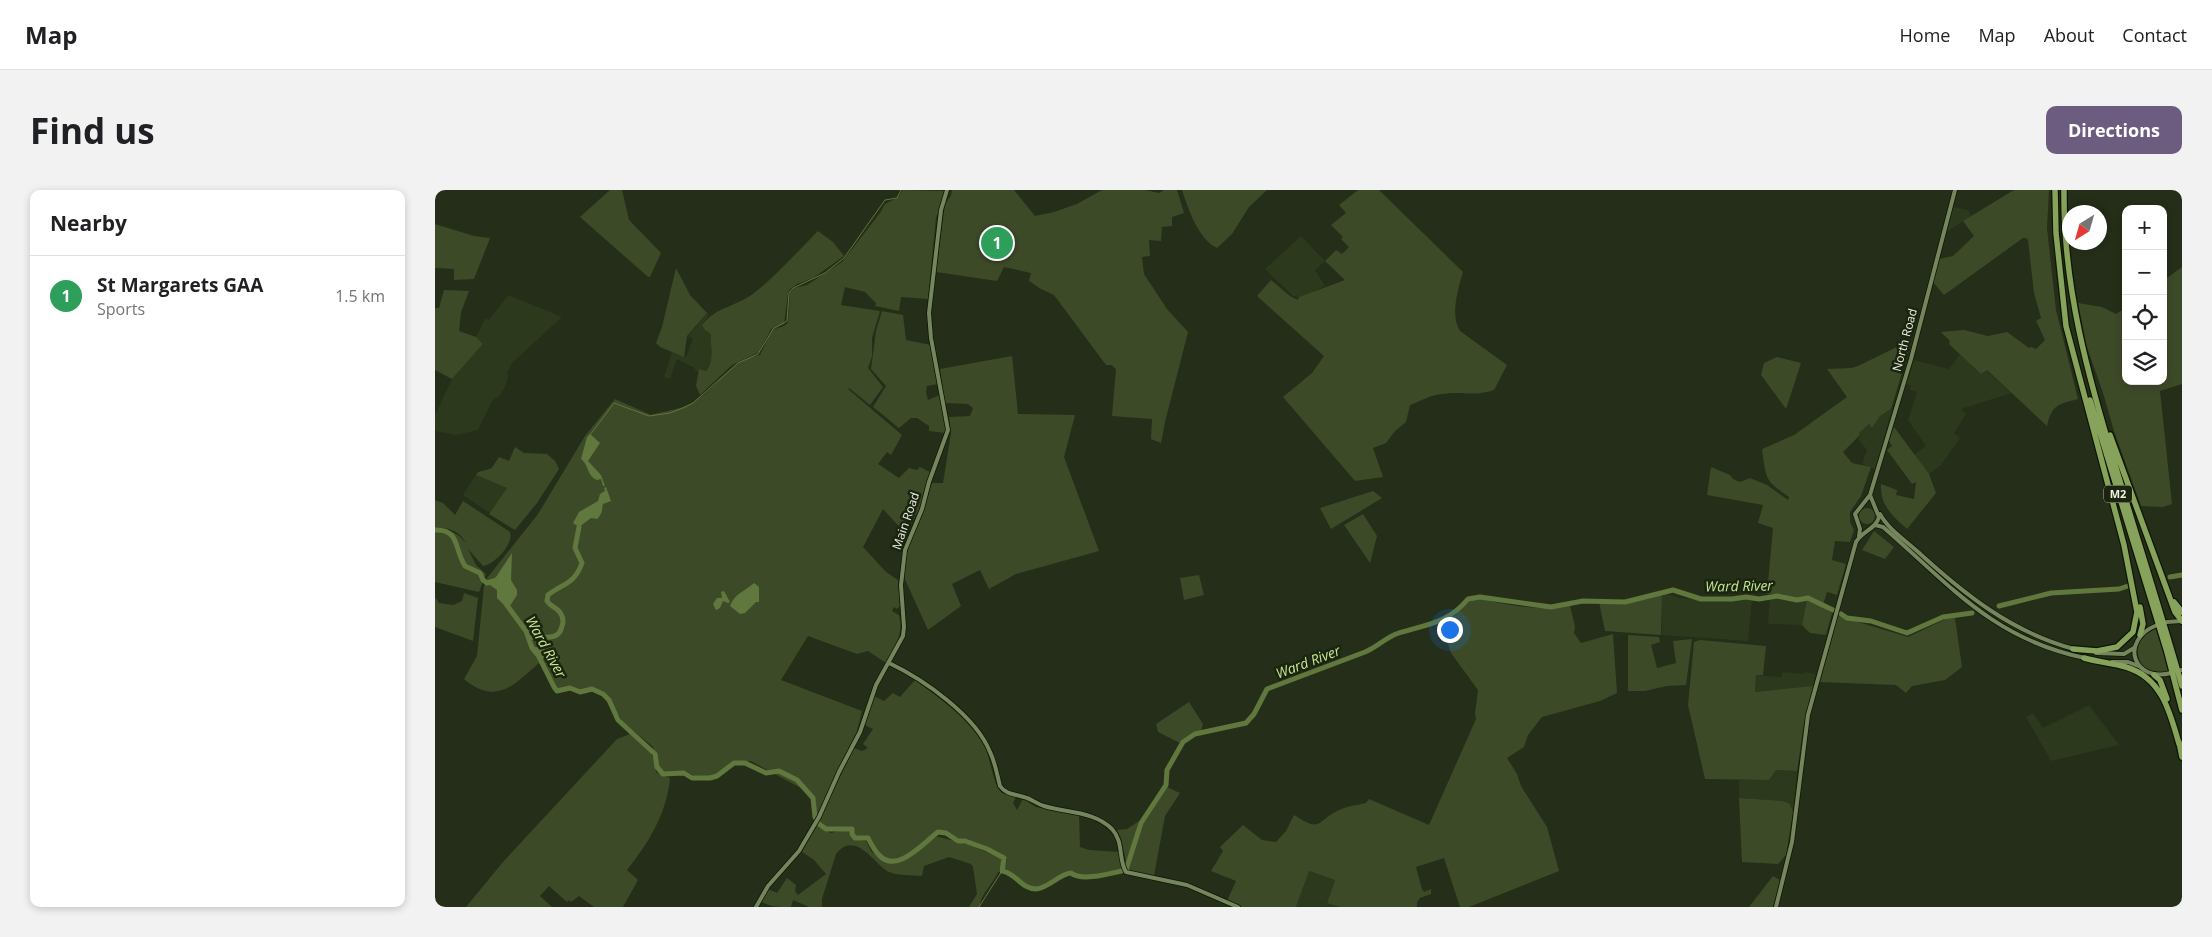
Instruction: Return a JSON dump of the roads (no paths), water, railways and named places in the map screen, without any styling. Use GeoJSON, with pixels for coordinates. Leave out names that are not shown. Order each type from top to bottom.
{"type":"FeatureCollection","features":[{"type":"Feature","properties":{"kind":"highway"},"geometry":{"type":"LineString","coordinates":[[2055,190],[2059,277],[2066,326],[2101,454],[2142,617],[2140,635]]}},
{"type":"Feature","properties":{"kind":"highway"},"geometry":{"type":"LineString","coordinates":[[2064,190],[2066,258],[2078,330],[2102,414],[2175,612],[2182,621]]}},
{"type":"Feature","properties":{"kind":"highway","name":"M2"},"geometry":{"type":"LineString","coordinates":[[2059,277],[2076,353],[2169,660],[2182,710]]}},
{"type":"Feature","properties":{"kind":"highway","name":"M2"},"geometry":{"type":"LineString","coordinates":[[2078,330],[2094,396],[2182,686]]}},
{"type":"Feature","properties":{"kind":"highway"},"geometry":{"type":"LineString","coordinates":[[2073,649],[2097,651],[2111,649],[2126,641],[2135,628],[2137,606],[2124,545]]}},
{"type":"Feature","properties":{"kind":"highway"},"geometry":{"type":"LineString","coordinates":[[2164,580],[2173,600],[2182,612]]}},
{"type":"Feature","properties":{"kind":"highway"},"geometry":{"type":"LineString","coordinates":[[2084,658],[2131,669],[2153,683],[2165,702],[2179,744]]}},
{"type":"Feature","properties":{"kind":"highway"},"geometry":{"type":"LineString","coordinates":[[2154,675],[2163,685],[2182,757]]}},
{"type":"Feature","properties":{"kind":"main road","name":"Main Road"},"geometry":{"type":"LineString","coordinates":[[756,907],[768,886],[799,851],[819,817],[839,772],[857,739],[877,685],[898,648],[904,630],[901,585],[907,544],[922,510],[929,482],[948,430],[931,338],[929,313],[941,210],[947,190]]}},
{"type":"Feature","properties":{"kind":"main road","name":"North Road"},"geometry":{"type":"LineString","coordinates":[[1861,506],[1870,494],[1911,359],[1955,190]]}},
{"type":"Feature","properties":{"kind":"main road"},"geometry":{"type":"LineString","coordinates":[[1870,494],[1874,506],[1891,527],[1948,579],[1981,606],[2022,630],[2073,649],[2115,655],[2126,654],[2134,648],[2140,635],[2157,625]]}},
{"type":"Feature","properties":{"kind":"main road"},"geometry":{"type":"LineString","coordinates":[[1776,907],[1792,842],[1808,715],[1859,536],[1855,514],[1861,506],[1874,506]]}},
{"type":"Feature","properties":{"kind":"main road"},"geometry":{"type":"LineString","coordinates":[[1859,536],[1875,525],[1879,517],[1878,512]]}},
{"type":"Feature","properties":{"kind":"main road"},"geometry":{"type":"LineString","coordinates":[[1858,524],[1869,528]]}},
{"type":"Feature","properties":{"kind":"main road"},"geometry":{"type":"LineString","coordinates":[[1875,525],[1883,527],[1961,598],[1998,624],[2044,646],[2084,658],[2127,662],[2141,667],[2154,675],[2171,673]]}},
{"type":"Feature","properties":{"kind":"main road"},"geometry":{"type":"LineString","coordinates":[[2167,622],[2182,621]]}},
{"type":"Feature","properties":{"kind":"main road"},"geometry":{"type":"LineString","coordinates":[[2134,648],[2141,667]]}},
{"type":"Feature","properties":{"kind":"main road"},"geometry":{"type":"LineString","coordinates":[[889,663],[916,678],[967,718],[990,752],[1000,786],[1004,790],[1029,799],[1041,806],[1088,815],[1111,828],[1120,843],[1125,871],[1187,885],[1238,907]]}},
{"type":"Feature","properties":{"kind":"waterway"},"geometry":{"type":"LineString","coordinates":[[590,435],[614,403],[649,416],[670,413],[693,403],[738,363],[758,354],[773,329],[787,321],[789,293],[793,288],[825,273],[844,258],[885,200],[897,198],[901,190]]}},
{"type":"Feature","properties":{"kind":"waterway"},"geometry":{"type":"LineString","coordinates":[[529,638],[549,637],[557,635],[560,631],[563,622],[562,617],[559,611],[547,601],[548,595],[572,580],[579,570],[582,563],[575,548],[579,527]]}},
{"type":"Feature","properties":{"kind":"waterway","name":"Ward River"},"geometry":{"type":"LineString","coordinates":[[435,530],[443,531],[453,536],[465,566],[480,573],[483,580],[487,583],[494,581]]}},
{"type":"Feature","properties":{"kind":"waterway","name":"Ward River"},"geometry":{"type":"LineString","coordinates":[[2170,577],[2182,575]]}},
{"type":"Feature","properties":{"kind":"waterway","name":"Ward River"},"geometry":{"type":"LineString","coordinates":[[1999,606],[2051,593],[2119,589],[2128,586]]}},
{"type":"Feature","properties":{"kind":"waterway","name":"Ward River"},"geometry":{"type":"LineString","coordinates":[[506,604],[526,631],[532,648],[538,655],[557,691],[570,688],[580,692],[592,689],[603,694],[609,700],[618,720],[655,754],[657,767],[663,774],[684,773],[692,778],[710,778],[717,776],[734,763],[745,763],[766,773],[779,771],[797,780],[813,798],[815,817],[819,824],[826,829],[852,829],[852,834],[855,838],[868,838],[877,853],[886,860],[902,859],[910,855],[938,832],[946,833],[958,841],[965,841],[987,849],[1004,858],[1002,871],[1007,872],[1026,886],[1036,889],[1071,873],[1076,876],[1090,877],[1126,870],[1141,823],[1166,785],[1167,770],[1183,742],[1195,734],[1246,723],[1254,714],[1267,689],[1365,652],[1396,634],[1443,619],[1460,608],[1468,599],[1480,597],[1551,607],[1583,601],[1625,602],[1673,590],[1701,599],[1746,597],[1759,599],[1777,596],[1797,600],[1808,598],[1833,610]]}},
{"type":"Feature","properties":{"kind":"waterway","name":"Ward River"},"geometry":{"type":"LineString","coordinates":[[1841,614],[1847,618],[1871,621],[1907,633],[1943,617],[1972,613]]}},
{"type":"Feature","properties":{"kind":"waterway"},"geometry":{"type":"LineString","coordinates":[[979,907],[1002,871]]}},
{"type":"Feature","properties":{"kind":"place","name":"St Margarets GAA"},"geometry":{"type":"Point","coordinates":[997,243]}}]}
